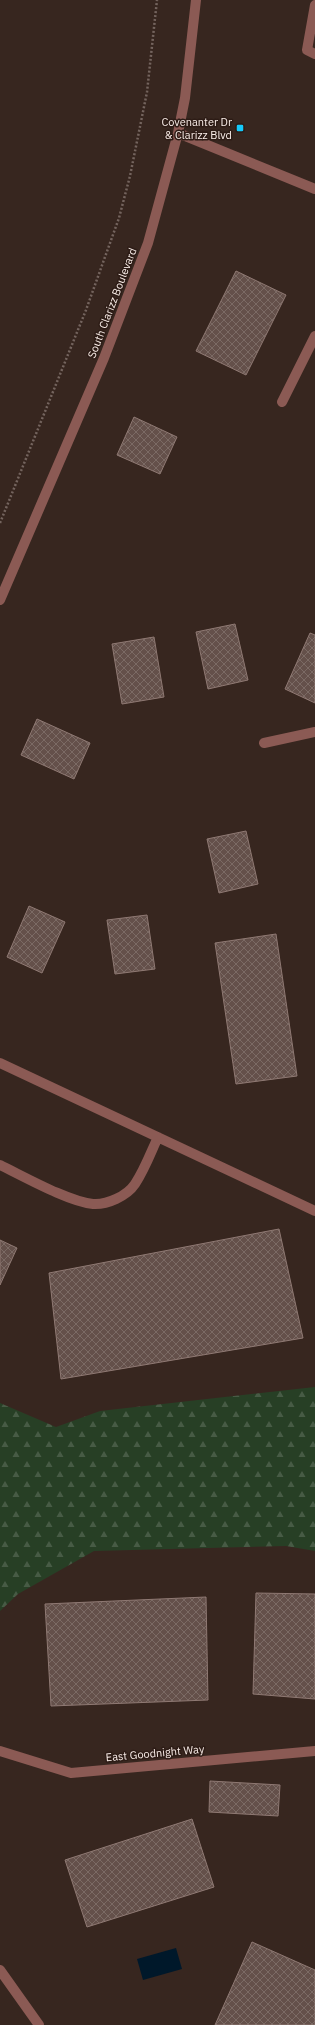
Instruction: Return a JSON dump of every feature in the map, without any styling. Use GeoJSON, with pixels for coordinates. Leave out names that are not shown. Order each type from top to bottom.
{"type":"FeatureCollection","features":[{"type":"Feature","properties":{"kind":"street","name":"South Clarizz Boulevard"},"geometry":{"type":"LineString","coordinates":[[0,600],[112,336],[148,243],[178,133],[185,98],[196,0]]}},
{"type":"Feature","properties":{"kind":"street"},"geometry":{"type":"LineString","coordinates":[[315,5],[307,50],[315,54]]}},
{"type":"Feature","properties":{"kind":"street"},"geometry":{"type":"LineString","coordinates":[[178,133],[315,189]]}},
{"type":"Feature","properties":{"kind":"street"},"geometry":{"type":"LineString","coordinates":[[282,402],[315,336]]}},
{"type":"Feature","properties":{"kind":"street"},"geometry":{"type":"LineString","coordinates":[[264,743],[315,732]]}},
{"type":"Feature","properties":{"kind":"street"},"geometry":{"type":"LineString","coordinates":[[0,1062],[315,1211]]}},
{"type":"Feature","properties":{"kind":"street"},"geometry":{"type":"LineString","coordinates":[[0,1165],[76,1200],[93,1204],[109,1202],[124,1194],[135,1184],[158,1137]]}},
{"type":"Feature","properties":{"kind":"street","name":"East Goodnight Way"},"geometry":{"type":"LineString","coordinates":[[0,1751],[72,1773],[315,1751]]}},
{"type":"Feature","properties":{"kind":"street"},"geometry":{"type":"LineString","coordinates":[[0,1970],[39,2025]]}},
{"type":"Feature","properties":{"kind":"path"},"geometry":{"type":"LineString","coordinates":[[0,523],[86,310],[119,218],[130,176],[147,92],[157,0]]}},
{"type":"Feature","properties":{"kind":"green space"},"geometry":{"type":"Polygon","coordinates":[[[315,1387],[315,1551],[286,1546],[94,1551],[18,1594],[0,1611],[0,1403],[56,1427],[100,1411],[315,1387]]]}},
{"type":"Feature","properties":{"kind":"water"},"geometry":{"type":"Polygon","coordinates":[[[176,1948],[182,1969],[143,1980],[137,1959],[176,1948]]]}},
{"type":"Feature","properties":{"kind":"building"},"geometry":{"type":"Polygon","coordinates":[[[236,271],[286,295],[246,375],[196,351],[236,271]]]}},
{"type":"Feature","properties":{"kind":"building"},"geometry":{"type":"Polygon","coordinates":[[[134,417],[177,437],[160,474],[117,455],[134,417]]]}},
{"type":"Feature","properties":{"kind":"building"},"geometry":{"type":"Polygon","coordinates":[[[235,624],[248,680],[208,689],[196,632],[235,624]]]}},
{"type":"Feature","properties":{"kind":"building"},"geometry":{"type":"Polygon","coordinates":[[[310,633],[315,635],[315,703],[285,689],[310,633]]]}},
{"type":"Feature","properties":{"kind":"building"},"geometry":{"type":"Polygon","coordinates":[[[154,637],[164,697],[122,704],[112,644],[154,637]]]}},
{"type":"Feature","properties":{"kind":"building"},"geometry":{"type":"Polygon","coordinates":[[[37,719],[90,743],[74,779],[21,755],[37,719]]]}},
{"type":"Feature","properties":{"kind":"building"},"geometry":{"type":"Polygon","coordinates":[[[246,831],[258,884],[219,893],[207,839],[246,831]]]}},
{"type":"Feature","properties":{"kind":"building"},"geometry":{"type":"Polygon","coordinates":[[[29,906],[65,922],[42,973],[7,957],[29,906]]]}},
{"type":"Feature","properties":{"kind":"building"},"geometry":{"type":"Polygon","coordinates":[[[147,915],[155,969],[115,974],[107,920],[147,915]]]}},
{"type":"Feature","properties":{"kind":"building"},"geometry":{"type":"Polygon","coordinates":[[[276,934],[297,1076],[236,1084],[215,943],[276,934]]]}},
{"type":"Feature","properties":{"kind":"building"},"geometry":{"type":"Polygon","coordinates":[[[279,1229],[303,1338],[61,1379],[49,1273],[279,1229]]]}},
{"type":"Feature","properties":{"kind":"building"},"geometry":{"type":"Polygon","coordinates":[[[0,1240],[17,1248],[0,1285],[0,1240]]]}},
{"type":"Feature","properties":{"kind":"building"},"geometry":{"type":"Polygon","coordinates":[[[256,1593],[315,1594],[315,1699],[253,1694],[256,1593]]]}},
{"type":"Feature","properties":{"kind":"building"},"geometry":{"type":"Polygon","coordinates":[[[206,1597],[208,1700],[51,1706],[45,1604],[206,1597]]]}},
{"type":"Feature","properties":{"kind":"building"},"geometry":{"type":"Polygon","coordinates":[[[210,1781],[280,1785],[278,1816],[209,1812],[210,1781]]]}},
{"type":"Feature","properties":{"kind":"building"},"geometry":{"type":"Polygon","coordinates":[[[192,1819],[214,1887],[87,1927],[65,1860],[192,1819]]]}},
{"type":"Feature","properties":{"kind":"building"},"geometry":{"type":"Polygon","coordinates":[[[252,1942],[315,1970],[315,2025],[215,2025],[252,1942]]]}},
{"type":"Feature","properties":{"kind":"place","name":"Covenanter Dr & Clarizz Blvd"},"geometry":{"type":"Point","coordinates":[240,128]}}]}
